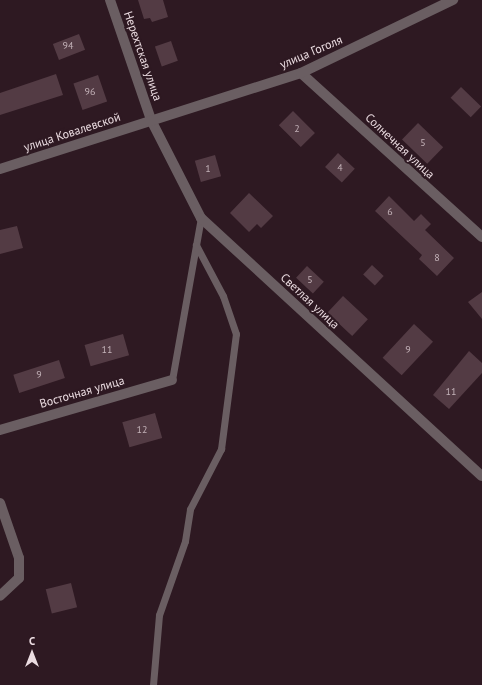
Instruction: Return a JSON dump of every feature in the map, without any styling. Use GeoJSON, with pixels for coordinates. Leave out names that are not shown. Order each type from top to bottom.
{"type":"FeatureCollection","features":[{"type":"Feature","properties":{"kind":"street","name":"Нерехтская улица"},"geometry":{"type":"LineString","coordinates":[[110,0],[151,120]]}},
{"type":"Feature","properties":{"kind":"street","name":"улица Гоголя"},"geometry":{"type":"LineString","coordinates":[[151,120],[301,73],[453,0]]}},
{"type":"Feature","properties":{"kind":"street","name":"Солнечная улица"},"geometry":{"type":"LineString","coordinates":[[301,73],[482,237]]}},
{"type":"Feature","properties":{"kind":"street","name":"улица Ковалевской"},"geometry":{"type":"LineString","coordinates":[[0,169],[151,120]]}},
{"type":"Feature","properties":{"kind":"street","name":"Светлая улица"},"geometry":{"type":"LineString","coordinates":[[151,120],[201,218],[482,476]]}},
{"type":"Feature","properties":{"kind":"street","name":"Восточная улица"},"geometry":{"type":"LineString","coordinates":[[0,430],[172,380]]}},
{"type":"Feature","properties":{"kind":"street"},"geometry":{"type":"LineString","coordinates":[[0,503],[19,558],[19,578],[0,596]]}},
{"type":"Feature","properties":{"kind":"lane"},"geometry":{"type":"LineString","coordinates":[[172,380],[201,218]]}},
{"type":"Feature","properties":{"kind":"lane"},"geometry":{"type":"LineString","coordinates":[[153,685],[159,615],[185,541],[190,509],[221,449],[236,334],[223,296],[196,245]]}},
{"type":"Feature","properties":{"kind":"building"},"geometry":{"type":"Polygon","coordinates":[[[138,0],[163,0],[168,17],[152,22],[150,18],[144,19],[138,0]]]}},
{"type":"Feature","properties":{"kind":"building"},"geometry":{"type":"Polygon","coordinates":[[[79,34],[85,50],[59,60],[53,44],[79,34]]]}},
{"type":"Feature","properties":{"kind":"building"},"geometry":{"type":"Polygon","coordinates":[[[171,41],[178,61],[162,66],[155,47],[171,41]]]}},
{"type":"Feature","properties":{"kind":"building"},"geometry":{"type":"Polygon","coordinates":[[[56,74],[63,95],[0,115],[0,93],[56,74]]]}},
{"type":"Feature","properties":{"kind":"building"},"geometry":{"type":"Polygon","coordinates":[[[98,75],[107,101],[83,110],[73,83],[98,75]]]}},
{"type":"Feature","properties":{"kind":"building"},"geometry":{"type":"Polygon","coordinates":[[[461,87],[481,106],[471,117],[451,98],[461,87]]]}},
{"type":"Feature","properties":{"kind":"building"},"geometry":{"type":"Polygon","coordinates":[[[293,111],[315,133],[301,147],[279,125],[293,111]]]}},
{"type":"Feature","properties":{"kind":"building"},"geometry":{"type":"Polygon","coordinates":[[[418,123],[443,147],[427,164],[402,140],[418,123]]]}},
{"type":"Feature","properties":{"kind":"building"},"geometry":{"type":"Polygon","coordinates":[[[338,153],[355,169],[342,183],[325,167],[338,153]]]}},
{"type":"Feature","properties":{"kind":"building"},"geometry":{"type":"Polygon","coordinates":[[[215,155],[221,176],[201,182],[195,161],[215,155]]]}},
{"type":"Feature","properties":{"kind":"building"},"geometry":{"type":"Polygon","coordinates":[[[249,193],[273,216],[261,228],[257,224],[249,232],[230,213],[249,193]]]}},
{"type":"Feature","properties":{"kind":"building"},"geometry":{"type":"Polygon","coordinates":[[[389,196],[414,221],[421,214],[431,224],[425,230],[454,258],[437,276],[419,259],[422,255],[375,211],[389,196]]]}},
{"type":"Feature","properties":{"kind":"building"},"geometry":{"type":"Polygon","coordinates":[[[17,226],[23,248],[0,254],[0,230],[17,226]]]}},
{"type":"Feature","properties":{"kind":"building"},"geometry":{"type":"Polygon","coordinates":[[[372,265],[384,276],[375,285],[363,275],[372,265]]]}},
{"type":"Feature","properties":{"kind":"building"},"geometry":{"type":"Polygon","coordinates":[[[307,266],[324,282],[313,293],[296,278],[307,266]]]}},
{"type":"Feature","properties":{"kind":"building"},"geometry":{"type":"Polygon","coordinates":[[[482,292],[482,319],[468,302],[482,292]]]}},
{"type":"Feature","properties":{"kind":"building"},"geometry":{"type":"Polygon","coordinates":[[[343,296],[368,319],[352,336],[327,313],[343,296]]]}},
{"type":"Feature","properties":{"kind":"building"},"geometry":{"type":"Polygon","coordinates":[[[414,324],[433,342],[402,375],[383,358],[414,324]]]}},
{"type":"Feature","properties":{"kind":"building"},"geometry":{"type":"Polygon","coordinates":[[[123,334],[129,355],[91,366],[85,345],[123,334]]]}},
{"type":"Feature","properties":{"kind":"building"},"geometry":{"type":"Polygon","coordinates":[[[469,351],[482,363],[482,373],[449,409],[433,395],[469,351]]]}},
{"type":"Feature","properties":{"kind":"building"},"geometry":{"type":"Polygon","coordinates":[[[59,360],[65,378],[19,393],[13,375],[59,360]]]}},
{"type":"Feature","properties":{"kind":"building"},"geometry":{"type":"Polygon","coordinates":[[[155,413],[162,438],[129,447],[122,422],[155,413]]]}},
{"type":"Feature","properties":{"kind":"building"},"geometry":{"type":"Polygon","coordinates":[[[71,583],[77,607],[52,614],[46,589],[71,583]]]}}]}
